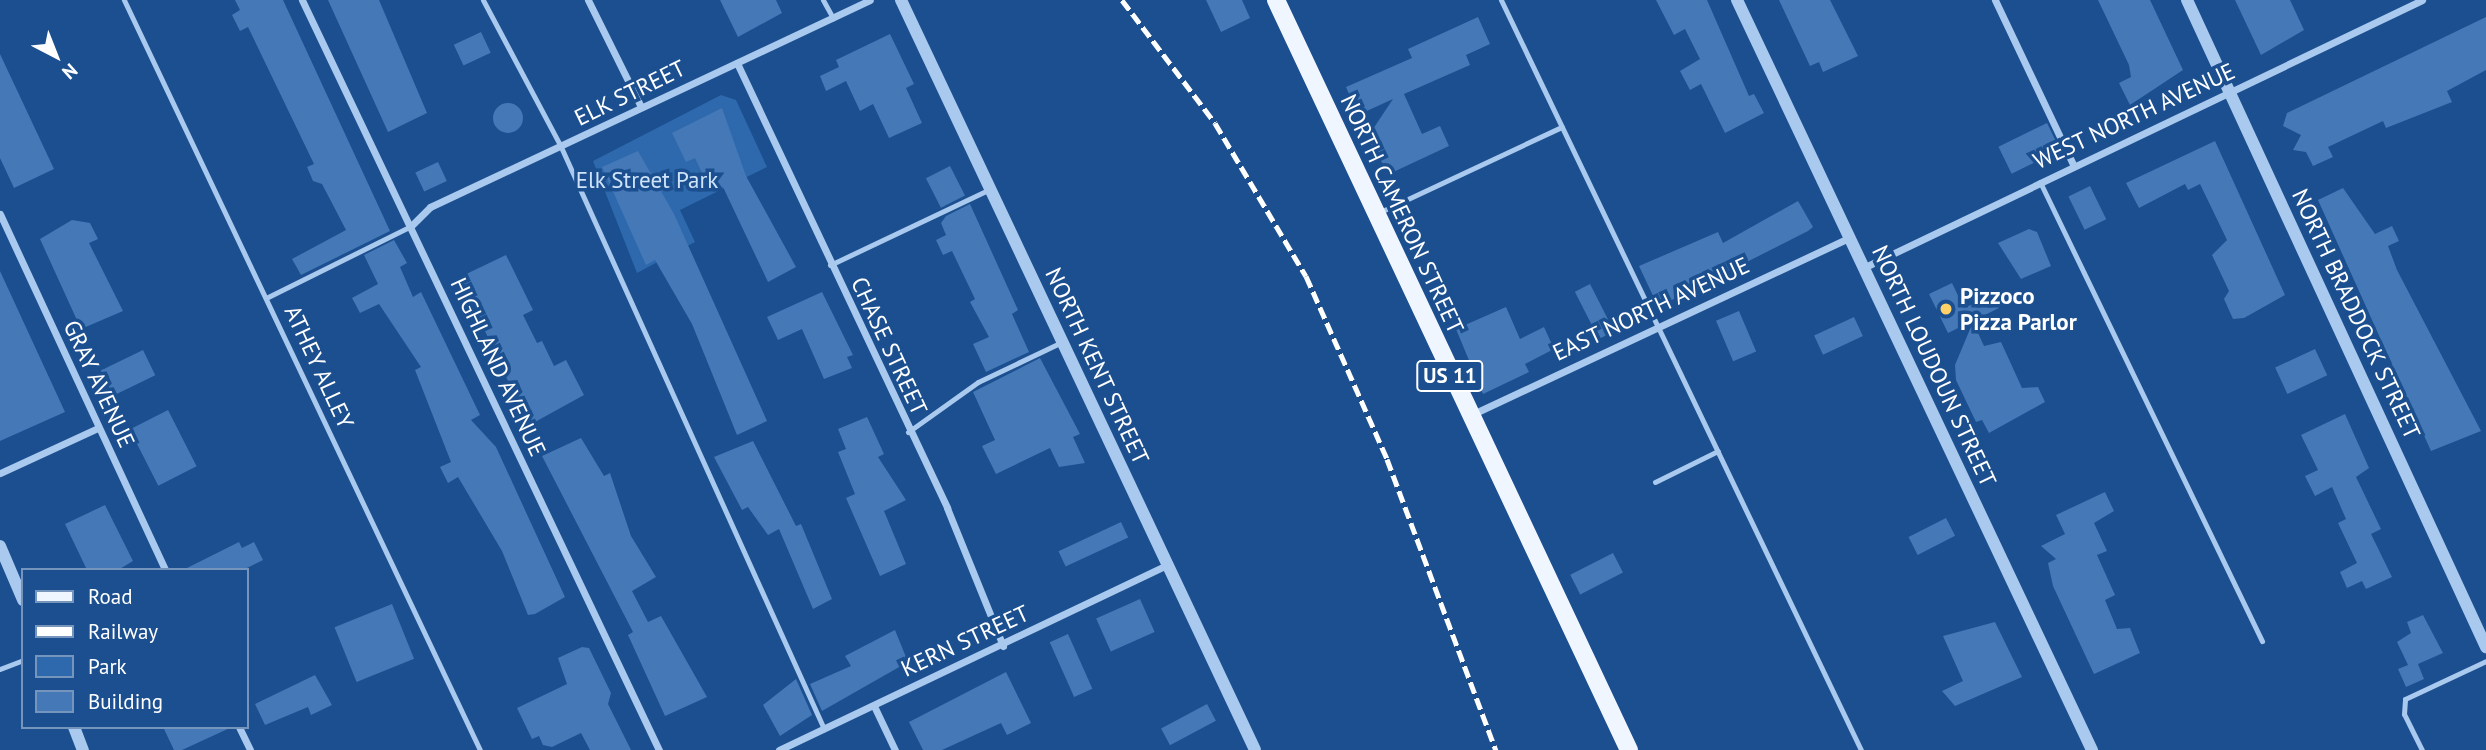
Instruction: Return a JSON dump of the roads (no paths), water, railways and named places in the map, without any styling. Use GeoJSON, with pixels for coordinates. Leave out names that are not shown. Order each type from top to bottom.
{"type":"FeatureCollection","features":[{"type":"Feature","properties":{"kind":"main road","name":"NORTH CAMERON STREET"},"geometry":{"type":"LineString","coordinates":[[1276,0],[1623,748]]}},
{"type":"Feature","properties":{"kind":"street","name":"HIGHLAND AVENUE"},"geometry":{"type":"LineString","coordinates":[[302,0],[659,750]]}},
{"type":"Feature","properties":{"kind":"street"},"geometry":{"type":"LineString","coordinates":[[588,0],[642,107]]}},
{"type":"Feature","properties":{"kind":"street","name":"ELK STREET"},"geometry":{"type":"LineString","coordinates":[[411,226],[430,207],[870,0]]}},
{"type":"Feature","properties":{"kind":"street","name":"NORTH KENT STREET"},"geometry":{"type":"LineString","coordinates":[[901,0],[1255,750]]}},
{"type":"Feature","properties":{"kind":"street","name":"NORTH LOUDOUN STREET"},"geometry":{"type":"LineString","coordinates":[[1737,0],[2092,750]]}},
{"type":"Feature","properties":{"kind":"street"},"geometry":{"type":"LineString","coordinates":[[1995,0],[2074,166]]}},
{"type":"Feature","properties":{"kind":"street","name":"NORTH BRADDOCK STREET"},"geometry":{"type":"LineString","coordinates":[[2187,0],[2486,647]]}},
{"type":"Feature","properties":{"kind":"street","name":"WEST NORTH AVENUE"},"geometry":{"type":"LineString","coordinates":[[1863,268],[2422,0]]}},
{"type":"Feature","properties":{"kind":"street","name":"CHASE STREET"},"geometry":{"type":"LineString","coordinates":[[737,63],[1003,646]]}},
{"type":"Feature","properties":{"kind":"street","name":"GRAY AVENUE"},"geometry":{"type":"LineString","coordinates":[[0,214],[164,568]]}},
{"type":"Feature","properties":{"kind":"street","name":"EAST NORTH AVENUE"},"geometry":{"type":"LineString","coordinates":[[1468,416],[1850,237]]}},
{"type":"Feature","properties":{"kind":"street"},"geometry":{"type":"LineString","coordinates":[[0,473],[98,428]]}},
{"type":"Feature","properties":{"kind":"street"},"geometry":{"type":"LineString","coordinates":[[0,546],[21,595]]}},
{"type":"Feature","properties":{"kind":"street","name":"KERN STREET"},"geometry":{"type":"LineString","coordinates":[[779,750],[1003,646],[1167,565]]}},
{"type":"Feature","properties":{"kind":"street"},"geometry":{"type":"LineString","coordinates":[[874,706],[895,750]]}},
{"type":"Feature","properties":{"kind":"street"},"geometry":{"type":"LineString","coordinates":[[75,729],[83,750]]}},
{"type":"Feature","properties":{"kind":"street"},"geometry":{"type":"LineString","coordinates":[[240,729],[250,750]]}},
{"type":"Feature","properties":{"kind":"lane","name":"ATHEY ALLEY"},"geometry":{"type":"LineString","coordinates":[[124,0],[480,750]]}},
{"type":"Feature","properties":{"kind":"lane"},"geometry":{"type":"LineString","coordinates":[[483,0],[561,147],[824,729]]}},
{"type":"Feature","properties":{"kind":"lane"},"geometry":{"type":"LineString","coordinates":[[823,0],[833,18]]}},
{"type":"Feature","properties":{"kind":"lane"},"geometry":{"type":"LineString","coordinates":[[1501,0],[1861,750]]}},
{"type":"Feature","properties":{"kind":"lane"},"geometry":{"type":"LineString","coordinates":[[1375,215],[1562,127]]}},
{"type":"Feature","properties":{"kind":"lane"},"geometry":{"type":"LineString","coordinates":[[2040,182],[2262,641]]}},
{"type":"Feature","properties":{"kind":"lane"},"geometry":{"type":"LineString","coordinates":[[830,265],[991,189]]}},
{"type":"Feature","properties":{"kind":"lane"},"geometry":{"type":"LineString","coordinates":[[266,298],[411,226]]}},
{"type":"Feature","properties":{"kind":"lane"},"geometry":{"type":"LineString","coordinates":[[908,433],[978,382],[1062,342]]}},
{"type":"Feature","properties":{"kind":"lane"},"geometry":{"type":"LineString","coordinates":[[1655,482],[1718,452]]}},
{"type":"Feature","properties":{"kind":"lane"},"geometry":{"type":"LineString","coordinates":[[0,669],[21,661]]}},
{"type":"Feature","properties":{"kind":"lane"},"geometry":{"type":"LineString","coordinates":[[2422,750],[2404,713],[2404,699],[2486,661]]}},
{"type":"Feature","properties":{"kind":"railway"},"geometry":{"type":"LineString","coordinates":[[1122,0],[1215,123],[1306,276],[1387,459],[1496,750]]}},
{"type":"Feature","properties":{"kind":"place","name":"Pizzoco Pizza Parlor"},"geometry":{"type":"Point","coordinates":[1946,309]}},
{"type":"Feature","properties":{"kind":"park label","name":"Elk Street Park"},"geometry":{"type":"Point","coordinates":[647,180]}}]}
